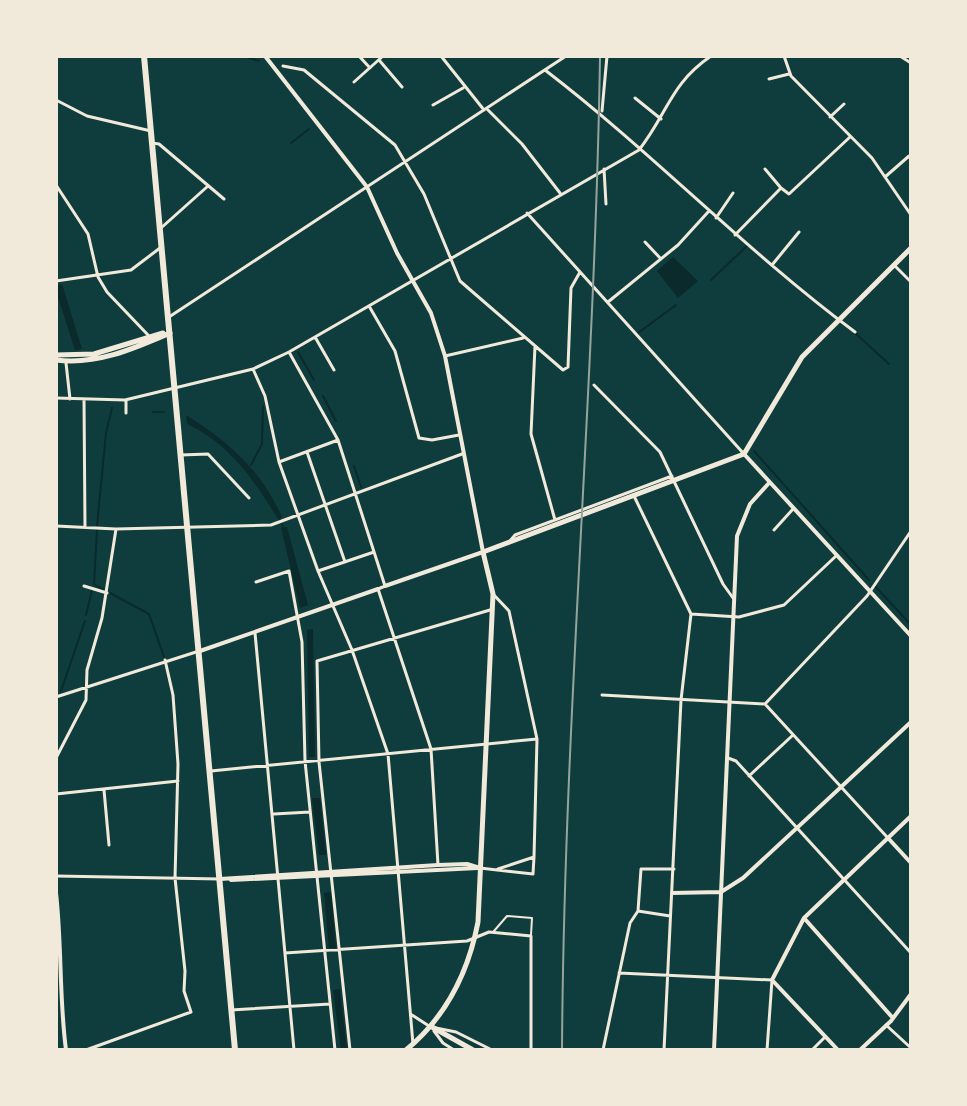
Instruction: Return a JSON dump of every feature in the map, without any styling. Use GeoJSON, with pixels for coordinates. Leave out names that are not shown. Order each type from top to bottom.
{"type":"FeatureCollection","features":[{"type":"Feature","properties":{"kind":"highway"},"geometry":{"type":"LineString","coordinates":[[144,56],[235,1050]]}},
{"type":"Feature","properties":{"kind":"main road"},"geometry":{"type":"LineString","coordinates":[[406,1050],[432,1027],[464,973],[475,937],[493,594],[483,552],[744,454],[795,367],[837,319],[911,248]]}},
{"type":"Feature","properties":{"kind":"main road"},"geometry":{"type":"LineString","coordinates":[[56,357],[94,354],[148,335],[171,332]]}},
{"type":"Feature","properties":{"kind":"main road"},"geometry":{"type":"LineString","coordinates":[[56,357],[66,361],[96,360],[129,351],[171,332]]}},
{"type":"Feature","properties":{"kind":"main road"},"geometry":{"type":"LineString","coordinates":[[432,1027],[473,1050]]}},
{"type":"Feature","properties":{"kind":"street"},"geometry":{"type":"LineString","coordinates":[[56,697],[255,633],[483,552],[445,356],[431,313],[412,282],[367,187],[265,56]]}},
{"type":"Feature","properties":{"kind":"street"},"geometry":{"type":"LineString","coordinates":[[359,56],[370,68]]}},
{"type":"Feature","properties":{"kind":"street"},"geometry":{"type":"LineString","coordinates":[[354,82],[383,56]]}},
{"type":"Feature","properties":{"kind":"street"},"geometry":{"type":"LineString","coordinates":[[441,56],[463,88],[522,144],[560,194]]}},
{"type":"Feature","properties":{"kind":"street"},"geometry":{"type":"LineString","coordinates":[[169,317],[566,56]]}},
{"type":"Feature","properties":{"kind":"street"},"geometry":{"type":"LineString","coordinates":[[601,113],[605,107],[607,56]]}},
{"type":"Feature","properties":{"kind":"street"},"geometry":{"type":"LineString","coordinates":[[56,398],[125,400],[253,369],[289,352],[639,150],[661,119],[683,77],[711,56]]}},
{"type":"Feature","properties":{"kind":"street"},"geometry":{"type":"LineString","coordinates":[[784,56],[790,73],[872,158],[911,215]]}},
{"type":"Feature","properties":{"kind":"street"},"geometry":{"type":"LineString","coordinates":[[900,56],[910,60]]}},
{"type":"Feature","properties":{"kind":"street"},"geometry":{"type":"LineString","coordinates":[[379,60],[402,87]]}},
{"type":"Feature","properties":{"kind":"street"},"geometry":{"type":"LineString","coordinates":[[283,66],[304,70],[395,145],[424,194],[450,259],[467,289],[563,370],[568,367],[571,288],[580,272]]}},
{"type":"Feature","properties":{"kind":"street"},"geometry":{"type":"LineString","coordinates":[[545,70],[601,113],[735,235],[855,332]]}},
{"type":"Feature","properties":{"kind":"street"},"geometry":{"type":"LineString","coordinates":[[769,79],[790,73]]}},
{"type":"Feature","properties":{"kind":"street"},"geometry":{"type":"LineString","coordinates":[[433,105],[463,88]]}},
{"type":"Feature","properties":{"kind":"street"},"geometry":{"type":"LineString","coordinates":[[635,98],[661,119]]}},
{"type":"Feature","properties":{"kind":"street"},"geometry":{"type":"LineString","coordinates":[[56,100],[87,116],[151,131]]}},
{"type":"Feature","properties":{"kind":"street"},"geometry":{"type":"LineString","coordinates":[[830,117],[844,104]]}},
{"type":"Feature","properties":{"kind":"street"},"geometry":{"type":"LineString","coordinates":[[765,169],[789,194],[850,137]]}},
{"type":"Feature","properties":{"kind":"street"},"geometry":{"type":"LineString","coordinates":[[152,143],[159,144],[224,199]]}},
{"type":"Feature","properties":{"kind":"street"},"geometry":{"type":"LineString","coordinates":[[885,177],[909,156],[911,159]]}},
{"type":"Feature","properties":{"kind":"street"},"geometry":{"type":"LineString","coordinates":[[604,169],[606,204]]}},
{"type":"Feature","properties":{"kind":"street"},"geometry":{"type":"LineString","coordinates":[[56,185],[88,234],[98,277],[107,292],[148,335]]}},
{"type":"Feature","properties":{"kind":"street"},"geometry":{"type":"LineString","coordinates":[[161,228],[208,186]]}},
{"type":"Feature","properties":{"kind":"street"},"geometry":{"type":"LineString","coordinates":[[735,235],[781,188]]}},
{"type":"Feature","properties":{"kind":"street"},"geometry":{"type":"LineString","coordinates":[[716,218],[733,193]]}},
{"type":"Feature","properties":{"kind":"street"},"geometry":{"type":"LineString","coordinates":[[608,302],[661,259],[709,211]]}},
{"type":"Feature","properties":{"kind":"street"},"geometry":{"type":"LineString","coordinates":[[527,213],[911,636]]}},
{"type":"Feature","properties":{"kind":"street"},"geometry":{"type":"LineString","coordinates":[[772,265],[799,232]]}},
{"type":"Feature","properties":{"kind":"street"},"geometry":{"type":"LineString","coordinates":[[645,242],[661,259]]}},
{"type":"Feature","properties":{"kind":"street"},"geometry":{"type":"LineString","coordinates":[[56,281],[131,270],[163,247]]}},
{"type":"Feature","properties":{"kind":"street"},"geometry":{"type":"LineString","coordinates":[[894,265],[911,282]]}},
{"type":"Feature","properties":{"kind":"street"},"geometry":{"type":"LineString","coordinates":[[369,306],[395,351],[419,438],[432,440],[459,435]]}},
{"type":"Feature","properties":{"kind":"street"},"geometry":{"type":"LineString","coordinates":[[315,337],[334,370]]}},
{"type":"Feature","properties":{"kind":"street"},"geometry":{"type":"LineString","coordinates":[[445,356],[523,338]]}},
{"type":"Feature","properties":{"kind":"street"},"geometry":{"type":"LineString","coordinates":[[535,346],[531,434],[555,520]]}},
{"type":"Feature","properties":{"kind":"street"},"geometry":{"type":"LineString","coordinates":[[289,352],[338,440],[385,586]]}},
{"type":"Feature","properties":{"kind":"street"},"geometry":{"type":"LineString","coordinates":[[66,361],[70,399]]}},
{"type":"Feature","properties":{"kind":"street"},"geometry":{"type":"LineString","coordinates":[[253,369],[265,396],[279,462],[318,571],[352,650],[388,754],[413,1044]]}},
{"type":"Feature","properties":{"kind":"street"},"geometry":{"type":"LineString","coordinates":[[594,385],[660,452],[723,584],[733,598]]}},
{"type":"Feature","properties":{"kind":"street"},"geometry":{"type":"LineString","coordinates":[[84,399],[85,527]]}},
{"type":"Feature","properties":{"kind":"street"},"geometry":{"type":"LineString","coordinates":[[125,400],[126,413]]}},
{"type":"Feature","properties":{"kind":"street"},"geometry":{"type":"LineString","coordinates":[[279,462],[338,440]]}},
{"type":"Feature","properties":{"kind":"street"},"geometry":{"type":"LineString","coordinates":[[307,452],[345,562]]}},
{"type":"Feature","properties":{"kind":"street"},"geometry":{"type":"LineString","coordinates":[[181,455],[208,454],[249,498]]}},
{"type":"Feature","properties":{"kind":"street"},"geometry":{"type":"LineString","coordinates":[[56,526],[116,529],[275,523],[462,454]]}},
{"type":"Feature","properties":{"kind":"street"},"geometry":{"type":"LineString","coordinates":[[510,541],[515,535],[673,479]]}},
{"type":"Feature","properties":{"kind":"street"},"geometry":{"type":"LineString","coordinates":[[714,1050],[733,598],[741,522],[750,504],[769,483]]}},
{"type":"Feature","properties":{"kind":"street"},"geometry":{"type":"LineString","coordinates":[[634,496],[691,614],[681,700],[664,1050]]}},
{"type":"Feature","properties":{"kind":"street"},"geometry":{"type":"LineString","coordinates":[[774,530],[793,509]]}},
{"type":"Feature","properties":{"kind":"street"},"geometry":{"type":"LineString","coordinates":[[56,758],[86,700],[87,670],[107,593],[116,529]]}},
{"type":"Feature","properties":{"kind":"street"},"geometry":{"type":"LineString","coordinates":[[765,704],[869,592],[911,531]]}},
{"type":"Feature","properties":{"kind":"street"},"geometry":{"type":"LineString","coordinates":[[318,571],[374,552]]}},
{"type":"Feature","properties":{"kind":"street"},"geometry":{"type":"LineString","coordinates":[[691,614],[734,617],[784,605],[836,556]]}},
{"type":"Feature","properties":{"kind":"street"},"geometry":{"type":"LineString","coordinates":[[256,582],[289,571],[298,617],[302,642],[305,761],[335,1050]]}},
{"type":"Feature","properties":{"kind":"street"},"geometry":{"type":"LineString","coordinates":[[84,586],[107,593]]}},
{"type":"Feature","properties":{"kind":"street"},"geometry":{"type":"LineString","coordinates":[[378,589],[431,749],[438,865]]}},
{"type":"Feature","properties":{"kind":"street"},"geometry":{"type":"LineString","coordinates":[[56,876],[279,880],[480,868],[533,874],[537,739],[509,611],[493,594]]}},
{"type":"Feature","properties":{"kind":"street"},"geometry":{"type":"LineString","coordinates":[[350,1050],[319,760],[317,661],[492,609]]}},
{"type":"Feature","properties":{"kind":"street"},"geometry":{"type":"LineString","coordinates":[[255,633],[294,1050]]}},
{"type":"Feature","properties":{"kind":"street"},"geometry":{"type":"LineString","coordinates":[[86,1050],[191,1012],[184,991],[185,971],[175,878],[178,781],[173,695],[165,660]]}},
{"type":"Feature","properties":{"kind":"street"},"geometry":{"type":"LineString","coordinates":[[602,695],[765,704],[911,863]]}},
{"type":"Feature","properties":{"kind":"street"},"geometry":{"type":"LineString","coordinates":[[672,893],[721,892],[743,878],[911,722]]}},
{"type":"Feature","properties":{"kind":"street"},"geometry":{"type":"LineString","coordinates":[[749,776],[793,735]]}},
{"type":"Feature","properties":{"kind":"street"},"geometry":{"type":"LineString","coordinates":[[211,771],[537,739]]}},
{"type":"Feature","properties":{"kind":"street"},"geometry":{"type":"LineString","coordinates":[[728,758],[736,761],[911,953]]}},
{"type":"Feature","properties":{"kind":"street"},"geometry":{"type":"LineString","coordinates":[[56,794],[178,781]]}},
{"type":"Feature","properties":{"kind":"street"},"geometry":{"type":"LineString","coordinates":[[104,790],[109,845]]}},
{"type":"Feature","properties":{"kind":"street"},"geometry":{"type":"LineString","coordinates":[[274,814],[310,812]]}},
{"type":"Feature","properties":{"kind":"street"},"geometry":{"type":"LineString","coordinates":[[767,1050],[772,980],[804,918],[911,816]]}},
{"type":"Feature","properties":{"kind":"street"},"geometry":{"type":"LineString","coordinates":[[498,869],[534,857]]}},
{"type":"Feature","properties":{"kind":"street"},"geometry":{"type":"LineString","coordinates":[[220,879],[438,865],[467,864],[480,868]]}},
{"type":"Feature","properties":{"kind":"street"},"geometry":{"type":"LineString","coordinates":[[603,1050],[630,923],[638,911],[641,869],[674,869]]}},
{"type":"Feature","properties":{"kind":"street"},"geometry":{"type":"LineString","coordinates":[[56,893],[62,945],[59,995],[66,1050]]}},
{"type":"Feature","properties":{"kind":"street"},"geometry":{"type":"LineString","coordinates":[[638,911],[670,916]]}},
{"type":"Feature","properties":{"kind":"street"},"geometry":{"type":"LineString","coordinates":[[804,918],[892,1017]]}},
{"type":"Feature","properties":{"kind":"street"},"geometry":{"type":"LineString","coordinates":[[285,953],[467,941],[494,932],[531,936],[531,1050]]}},
{"type":"Feature","properties":{"kind":"street"},"geometry":{"type":"LineString","coordinates":[[619,973],[772,980],[838,1050]]}},
{"type":"Feature","properties":{"kind":"street"},"geometry":{"type":"LineString","coordinates":[[860,1050],[911,994]]}},
{"type":"Feature","properties":{"kind":"street"},"geometry":{"type":"LineString","coordinates":[[231,1010],[330,1004]]}},
{"type":"Feature","properties":{"kind":"street"},"geometry":{"type":"LineString","coordinates":[[411,1013],[432,1027],[443,1043],[454,1050]]}},
{"type":"Feature","properties":{"kind":"street"},"geometry":{"type":"LineString","coordinates":[[886,1025],[911,1048]]}},
{"type":"Feature","properties":{"kind":"street"},"geometry":{"type":"LineString","coordinates":[[432,1027],[456,1032],[492,1050]]}},
{"type":"Feature","properties":{"kind":"street"},"geometry":{"type":"LineString","coordinates":[[812,1050],[825,1037]]}},
{"type":"Feature","properties":{"kind":"lane"},"geometry":{"type":"LineString","coordinates":[[494,932],[507,916],[532,918],[531,936]]}},
{"type":"Feature","properties":{"kind":"water"},"geometry":{"type":"Polygon","coordinates":[[[673,257],[698,281],[678,298],[657,271],[673,257]]]}},
{"type":"Feature","properties":{"kind":"water"},"geometry":{"type":"Polygon","coordinates":[[[62,284],[82,349],[75,350],[56,291],[56,286],[62,284]]]}},
{"type":"Feature","properties":{"kind":"water"},"geometry":{"type":"Polygon","coordinates":[[[186,415],[242,458],[264,485],[282,517],[278,519],[240,464],[203,432],[187,424],[186,415]]]}},
{"type":"Feature","properties":{"kind":"water"},"geometry":{"type":"Polygon","coordinates":[[[287,527],[308,605],[300,608],[281,528],[287,527]]]}},
{"type":"Feature","properties":{"kind":"water"},"geometry":{"type":"Polygon","coordinates":[[[313,629],[315,757],[309,757],[307,630],[313,629]]]}},
{"type":"Feature","properties":{"kind":"water"},"geometry":{"type":"Polygon","coordinates":[[[312,798],[320,798],[326,855],[319,855],[312,798]]]}},
{"type":"Feature","properties":{"kind":"water"},"geometry":{"type":"Polygon","coordinates":[[[331,892],[336,948],[329,948],[324,893],[331,892]]]}},
{"type":"Feature","properties":{"kind":"water"},"geometry":{"type":"Polygon","coordinates":[[[340,989],[347,1050],[341,1050],[333,990],[340,989]]]}},
{"type":"Feature","properties":{"kind":"waterway"},"geometry":{"type":"LineString","coordinates":[[243,56],[259,61]]}},
{"type":"Feature","properties":{"kind":"waterway"},"geometry":{"type":"LineString","coordinates":[[291,143],[309,129]]}},
{"type":"Feature","properties":{"kind":"waterway"},"geometry":{"type":"LineString","coordinates":[[711,280],[747,246]]}},
{"type":"Feature","properties":{"kind":"waterway"},"geometry":{"type":"LineString","coordinates":[[638,333],[676,305]]}},
{"type":"Feature","properties":{"kind":"waterway"},"geometry":{"type":"LineString","coordinates":[[855,333],[889,364]]}},
{"type":"Feature","properties":{"kind":"waterway"},"geometry":{"type":"LineString","coordinates":[[298,352],[314,380]]}},
{"type":"Feature","properties":{"kind":"waterway"},"geometry":{"type":"LineString","coordinates":[[323,396],[336,421]]}},
{"type":"Feature","properties":{"kind":"waterway"},"geometry":{"type":"LineString","coordinates":[[251,465],[262,444],[263,406]]}},
{"type":"Feature","properties":{"kind":"waterway"},"geometry":{"type":"LineString","coordinates":[[97,526],[106,433],[112,408]]}},
{"type":"Feature","properties":{"kind":"waterway"},"geometry":{"type":"LineString","coordinates":[[153,412],[164,412]]}},
{"type":"Feature","properties":{"kind":"waterway"},"geometry":{"type":"LineString","coordinates":[[754,451],[869,580]]}},
{"type":"Feature","properties":{"kind":"waterway"},"geometry":{"type":"LineString","coordinates":[[354,466],[361,487]]}},
{"type":"Feature","properties":{"kind":"waterway"},"geometry":{"type":"LineString","coordinates":[[279,517],[284,529]]}},
{"type":"Feature","properties":{"kind":"waterway"},"geometry":{"type":"LineString","coordinates":[[97,530],[94,584],[104,590]]}},
{"type":"Feature","properties":{"kind":"waterway"},"geometry":{"type":"LineString","coordinates":[[874,585],[911,625]]}},
{"type":"Feature","properties":{"kind":"waterway"},"geometry":{"type":"LineString","coordinates":[[86,615],[92,590]]}},
{"type":"Feature","properties":{"kind":"waterway"},"geometry":{"type":"LineString","coordinates":[[110,593],[149,614],[164,657]]}},
{"type":"Feature","properties":{"kind":"waterway"},"geometry":{"type":"LineString","coordinates":[[61,691],[85,621]]}},
{"type":"Feature","properties":{"kind":"waterway"},"geometry":{"type":"LineString","coordinates":[[56,703],[58,699]]}},
{"type":"Feature","properties":{"kind":"railway"},"geometry":{"type":"LineString","coordinates":[[562,1050],[568,801],[592,305],[600,56]]}}]}
